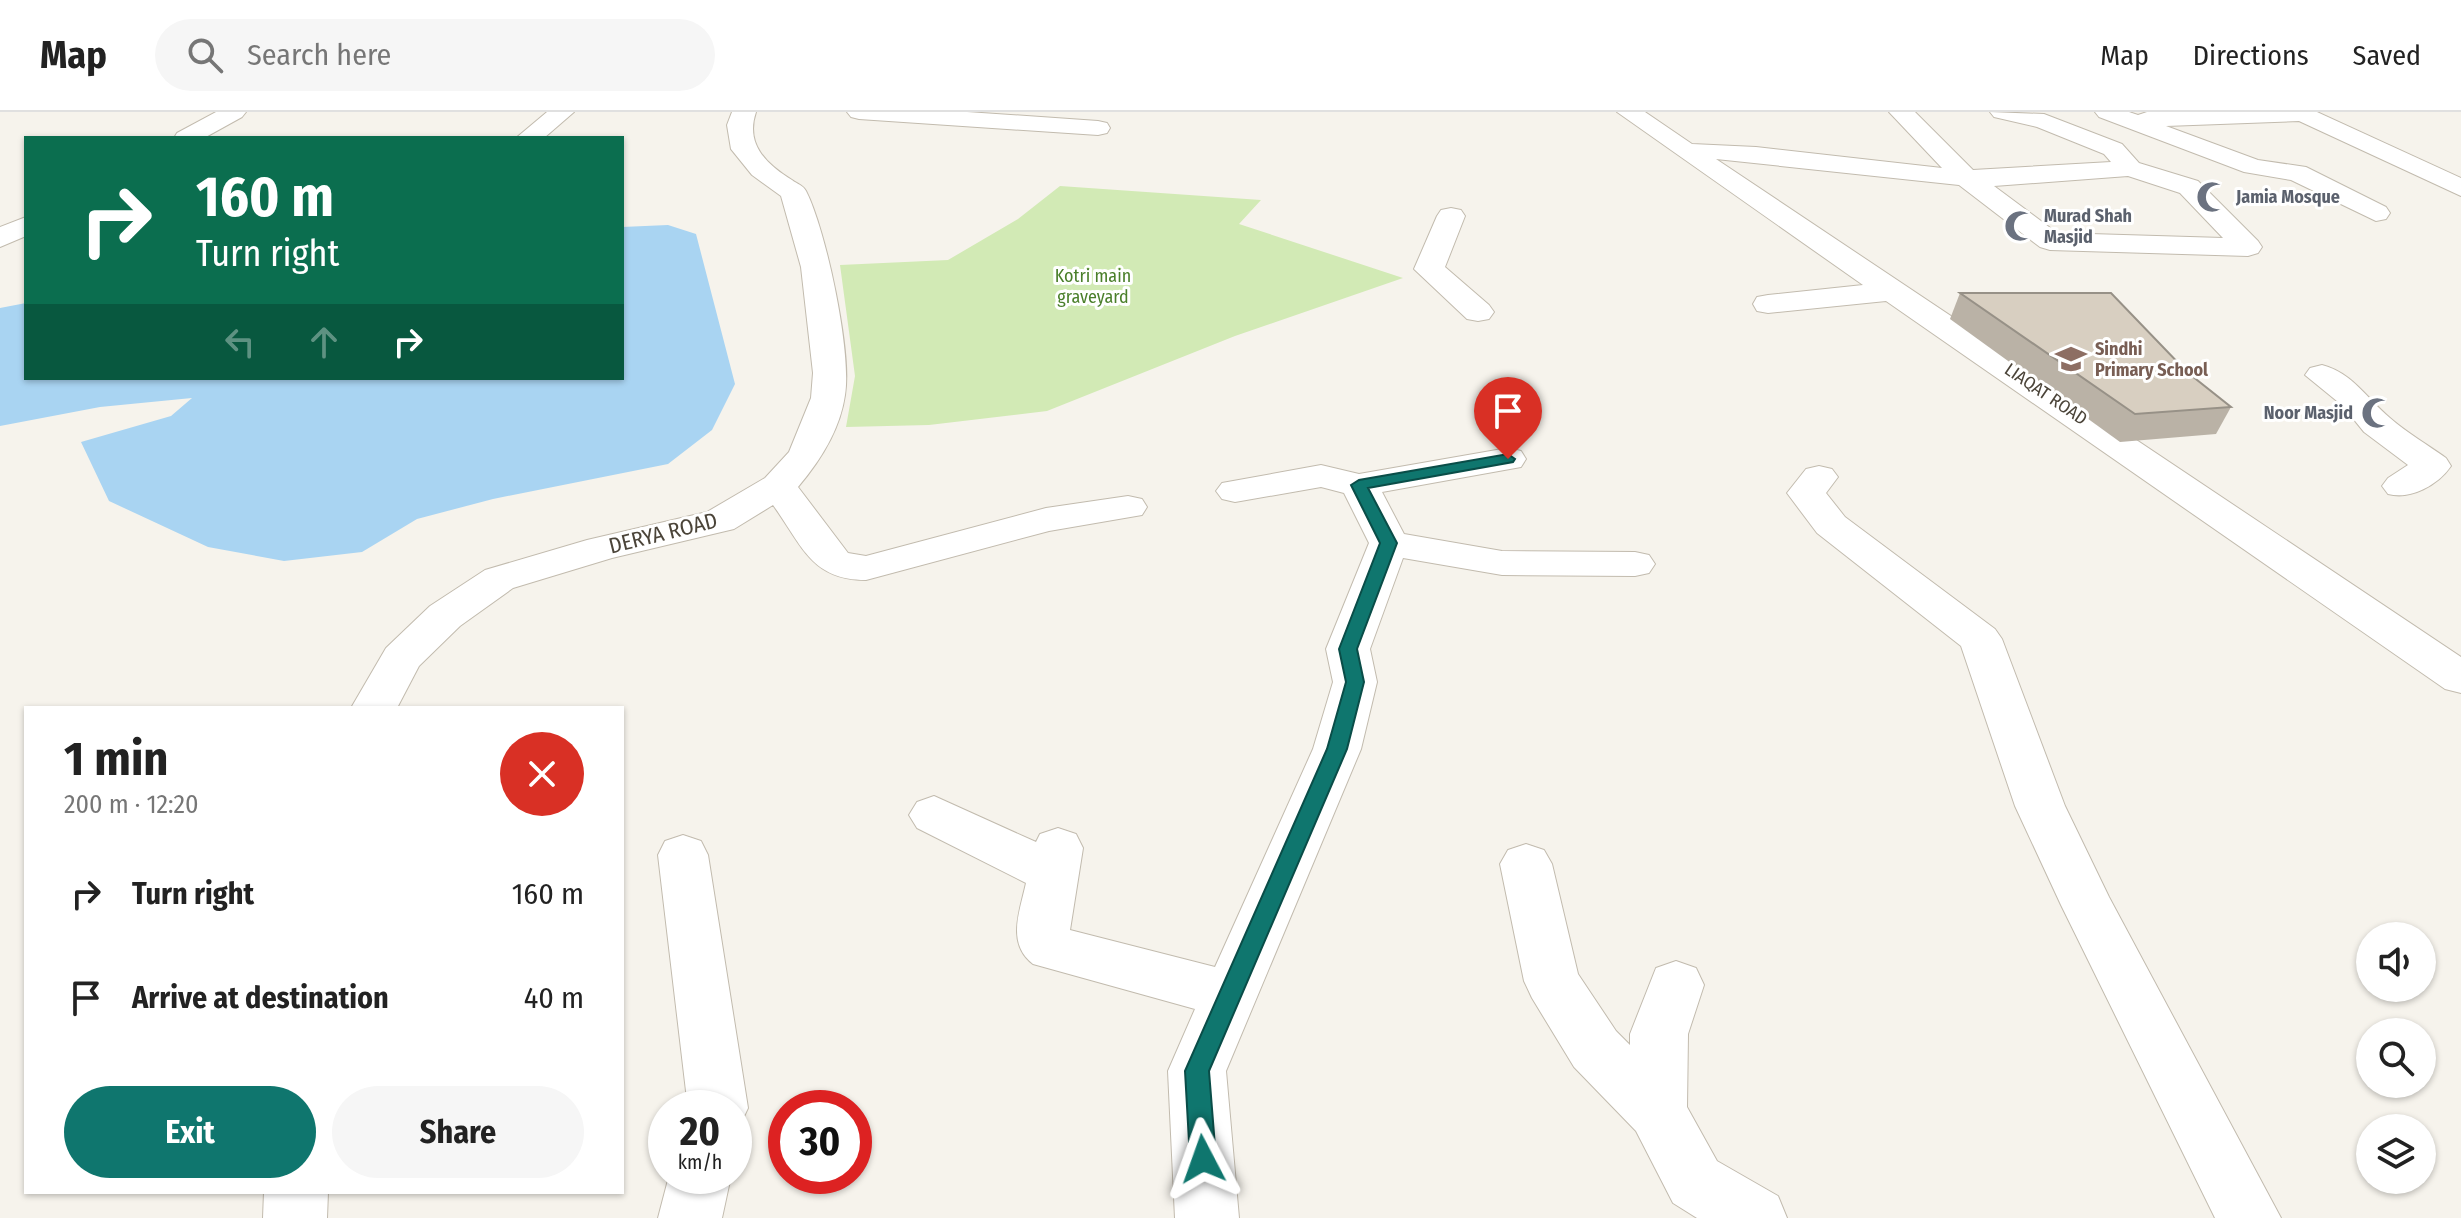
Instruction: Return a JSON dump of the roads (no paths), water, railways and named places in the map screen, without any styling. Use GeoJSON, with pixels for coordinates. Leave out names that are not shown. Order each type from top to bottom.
{"type":"FeatureCollection","features":[{"type":"Feature","properties":{"kind":"street"},"geometry":{"type":"LineString","coordinates":[[190,136],[234,112]]}},
{"type":"Feature","properties":{"kind":"street"},"geometry":{"type":"LineString","coordinates":[[531,136],[562,112]]}},
{"type":"Feature","properties":{"kind":"street","name":"DERYA ROAD"},"geometry":{"type":"LineString","coordinates":[[375,706],[401,658],[445,616],[499,579],[601,549],[720,521],[778,486],[806,455],[828,398],[830,373],[816,267],[793,192],[767,178],[743,150],[739,120],[744,112]]}},
{"type":"Feature","properties":{"kind":"street"},"geometry":{"type":"LineString","coordinates":[[859,112],[1098,128]]}},
{"type":"Feature","properties":{"kind":"street","name":"LIAQAT ROAD"},"geometry":{"type":"LineString","coordinates":[[1629,112],[2461,678]]}},
{"type":"Feature","properties":{"kind":"street"},"geometry":{"type":"LineString","coordinates":[[1686,151],[1765,153],[1865,168],[1966,178],[2007,179],[2130,168],[2189,187],[2248,247],[2050,241],[1966,178],[1901,112]]}},
{"type":"Feature","properties":{"kind":"street"},"geometry":{"type":"LineString","coordinates":[[2002,112],[2044,121],[2113,149],[2130,168]]}},
{"type":"Feature","properties":{"kind":"street"},"geometry":{"type":"LineString","coordinates":[[2116,116],[2300,113],[2461,188]]}},
{"type":"Feature","properties":{"kind":"street"},"geometry":{"type":"LineString","coordinates":[[2116,116],[2253,167],[2297,173],[2376,213]]}},
{"type":"Feature","properties":{"kind":"street"},"geometry":{"type":"LineString","coordinates":[[1451,216],[1429,269],[1478,312]]}},
{"type":"Feature","properties":{"kind":"street"},"geometry":{"type":"LineString","coordinates":[[0,238],[24,226]]}},
{"type":"Feature","properties":{"kind":"street"},"geometry":{"type":"LineString","coordinates":[[1768,304],[1893,291]]}},
{"type":"Feature","properties":{"kind":"street"},"geometry":{"type":"LineString","coordinates":[[2322,375],[2355,399],[2376,425],[2433,466],[2401,486]]}},
{"type":"Feature","properties":{"kind":"street"},"geometry":{"type":"LineString","coordinates":[[1235,491],[1321,476],[1359,485],[1508,459]]}},
{"type":"Feature","properties":{"kind":"street"},"geometry":{"type":"LineString","coordinates":[[1819,477],[1806,493],[1831,525],[1980,639],[2040,806],[2087,905],[2249,1218]]}},
{"type":"Feature","properties":{"kind":"street"},"geometry":{"type":"LineString","coordinates":[[1207,1218],[1197,1071],[1337,749],[1355,682],[1348,649],[1389,543],[1359,485]]}},
{"type":"Feature","properties":{"kind":"street"},"geometry":{"type":"LineString","coordinates":[[778,486],[834,562],[849,568],[866,568],[1046,520],[1128,507]]}},
{"type":"Feature","properties":{"kind":"street"},"geometry":{"type":"LineString","coordinates":[[1389,543],[1502,563],[1635,564]]}},
{"type":"Feature","properties":{"kind":"street"},"geometry":{"type":"LineString","coordinates":[[934,815],[1056,860],[1042,935],[1044,942],[1052,948],[1230,995]]}},
{"type":"Feature","properties":{"kind":"street"},"geometry":{"type":"LineString","coordinates":[[683,855],[716,1090]]}},
{"type":"Feature","properties":{"kind":"street"},"geometry":{"type":"LineString","coordinates":[[1526,864],[1552,981],[1595,1049],[1657,1111],[1695,1182],[1755,1218]]}},
{"type":"Feature","properties":{"kind":"street"},"geometry":{"type":"LineString","coordinates":[[1657,1111],[1659,1034],[1676,985]]}},
{"type":"Feature","properties":{"kind":"street"},"geometry":{"type":"LineString","coordinates":[[295,1218],[296,1194]]}},
{"type":"Feature","properties":{"kind":"street"},"geometry":{"type":"LineString","coordinates":[[690,1218],[696,1194]]}},
{"type":"Feature","properties":{"kind":"water"},"geometry":{"type":"Polygon","coordinates":[[[668,225],[696,234],[735,384],[712,430],[668,464],[493,499],[417,519],[362,552],[284,561],[208,547],[109,501],[81,442],[171,416],[192,398],[100,407],[0,426],[0,308],[24,303],[24,380],[624,380],[624,227],[668,225]]]}},
{"type":"Feature","properties":{"kind":"place","name":"Jamia Mosque"},"geometry":{"type":"Point","coordinates":[2212,197]}},
{"type":"Feature","properties":{"kind":"place","name":"Murad Shah Masjid"},"geometry":{"type":"Point","coordinates":[2020,226]}},
{"type":"Feature","properties":{"kind":"place","name":"Sindhi Primary School"},"geometry":{"type":"Point","coordinates":[2071,359]}},
{"type":"Feature","properties":{"kind":"place","name":"Noor Masjid"},"geometry":{"type":"Point","coordinates":[2377,413]}},
{"type":"Feature","properties":{"kind":"park label","name":"Kotri main graveyard"},"geometry":{"type":"Point","coordinates":[1093,286]}}]}
